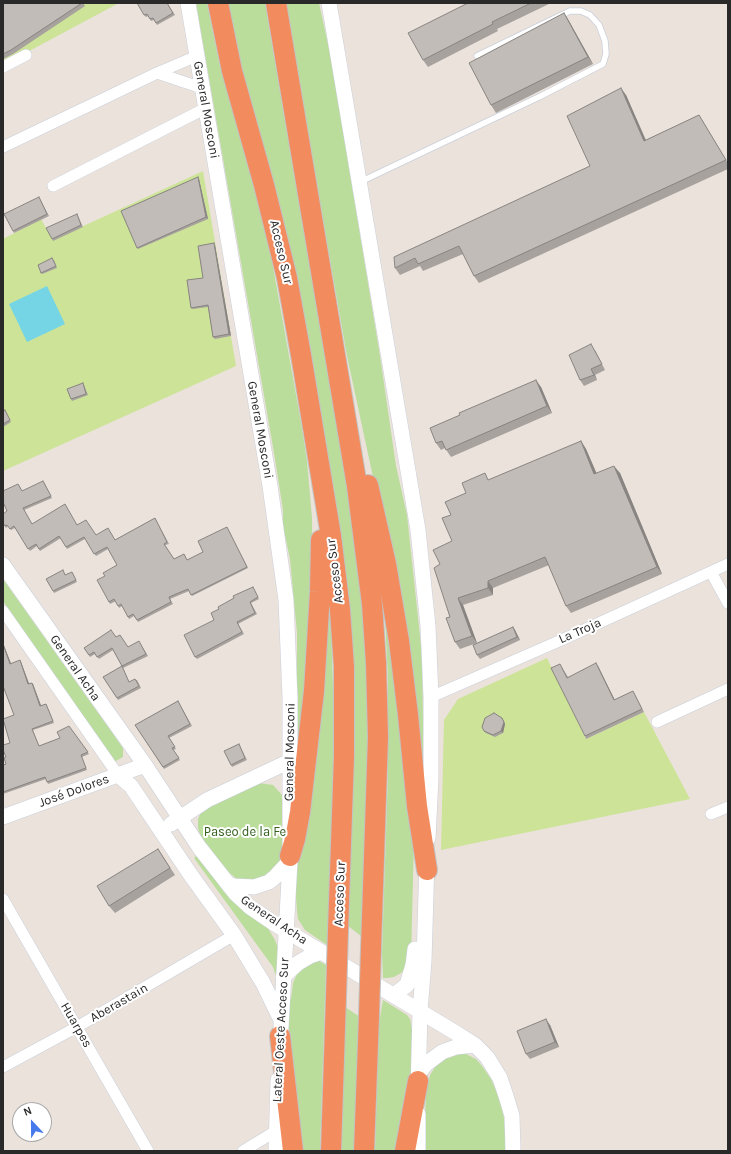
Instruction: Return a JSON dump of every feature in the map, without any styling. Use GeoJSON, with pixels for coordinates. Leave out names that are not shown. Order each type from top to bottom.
{"type":"FeatureCollection","features":[{"type":"Feature","properties":{"kind":"highway","name":"Acceso Sur"},"geometry":{"type":"LineString","coordinates":[[218,3],[232,71],[264,185],[287,278],[331,536],[338,589],[344,667],[344,763],[330,1151]]}},
{"type":"Feature","properties":{"kind":"highway"},"geometry":{"type":"LineString","coordinates":[[276,3],[336,358],[363,531],[376,647],[378,768],[364,1151]]}},
{"type":"Feature","properties":{"kind":"highway"},"geometry":{"type":"LineString","coordinates":[[336,358],[366,476],[386,564],[400,648],[417,806],[427,870]]}},
{"type":"Feature","properties":{"kind":"highway"},"geometry":{"type":"LineString","coordinates":[[290,858],[300,812],[317,652],[321,556],[319,464]]}},
{"type":"Feature","properties":{"kind":"highway"},"geometry":{"type":"LineString","coordinates":[[281,1028],[293,1151]]}},
{"type":"Feature","properties":{"kind":"highway"},"geometry":{"type":"LineString","coordinates":[[405,1151],[418,1077]]}},
{"type":"Feature","properties":{"kind":"street","name":"General Mosconi"},"geometry":{"type":"LineString","coordinates":[[188,3],[270,486],[286,600],[289,656],[290,858]]}},
{"type":"Feature","properties":{"kind":"street"},"geometry":{"type":"LineString","coordinates":[[329,3],[418,530],[428,626],[431,741],[424,961],[420,1011],[418,1151]]}},
{"type":"Feature","properties":{"kind":"street"},"geometry":{"type":"LineString","coordinates":[[3,67],[26,55]]}},
{"type":"Feature","properties":{"kind":"street"},"geometry":{"type":"LineString","coordinates":[[3,147],[157,73],[197,56]]}},
{"type":"Feature","properties":{"kind":"street"},"geometry":{"type":"LineString","coordinates":[[157,73],[202,88]]}},
{"type":"Feature","properties":{"kind":"street"},"geometry":{"type":"LineString","coordinates":[[54,186],[206,108]]}},
{"type":"Feature","properties":{"kind":"street","name":"La Troja"},"geometry":{"type":"LineString","coordinates":[[431,697],[566,638],[728,564]]}},
{"type":"Feature","properties":{"kind":"street","name":"General Acha"},"geometry":{"type":"LineString","coordinates":[[3,565],[227,884],[250,907],[475,1046],[492,1064],[503,1085],[512,1116],[513,1151]]}},
{"type":"Feature","properties":{"kind":"street"},"geometry":{"type":"LineString","coordinates":[[711,572],[728,603]]}},
{"type":"Feature","properties":{"kind":"street","name":"General Acha"},"geometry":{"type":"LineString","coordinates":[[3,611],[118,775],[131,786],[190,874],[234,935],[263,983],[281,1028]]}},
{"type":"Feature","properties":{"kind":"street"},"geometry":{"type":"LineString","coordinates":[[657,722],[728,689]]}},
{"type":"Feature","properties":{"kind":"street"},"geometry":{"type":"LineString","coordinates":[[162,831],[207,800],[290,761]]}},
{"type":"Feature","properties":{"kind":"street","name":"José Dolores"},"geometry":{"type":"LineString","coordinates":[[3,817],[145,766]]}},
{"type":"Feature","properties":{"kind":"street"},"geometry":{"type":"LineString","coordinates":[[711,814],[728,807]]}},
{"type":"Feature","properties":{"kind":"street"},"geometry":{"type":"LineString","coordinates":[[407,986],[414,960],[418,856],[422,836],[429,818]]}},
{"type":"Feature","properties":{"kind":"street"},"geometry":{"type":"LineString","coordinates":[[227,884],[233,886],[254,887],[269,882],[275,877],[290,858]]}},
{"type":"Feature","properties":{"kind":"street","name":"Lateral Oeste Acceso Sur"},"geometry":{"type":"LineString","coordinates":[[276,1151],[285,930],[290,858]]}},
{"type":"Feature","properties":{"kind":"street","name":"Huarpes"},"geometry":{"type":"LineString","coordinates":[[3,899],[148,1151]]}},
{"type":"Feature","properties":{"kind":"street","name":"Aberastain"},"geometry":{"type":"LineString","coordinates":[[3,1067],[77,1027],[234,935]]}},
{"type":"Feature","properties":{"kind":"street"},"geometry":{"type":"LineString","coordinates":[[283,977],[298,963],[322,952]]}},
{"type":"Feature","properties":{"kind":"street"},"geometry":{"type":"LineString","coordinates":[[394,995],[407,986],[424,961]]}},
{"type":"Feature","properties":{"kind":"street"},"geometry":{"type":"LineString","coordinates":[[418,1077],[426,1064],[442,1052],[456,1047],[475,1046]]}},
{"type":"Feature","properties":{"kind":"street"},"geometry":{"type":"LineString","coordinates":[[243,1151],[276,1131]]}},
{"type":"Feature","properties":{"kind":"lane"},"geometry":{"type":"LineString","coordinates":[[359,182],[542,96],[603,64],[606,54],[605,41],[599,25],[590,15],[581,11],[570,11],[477,56]]}},
{"type":"Feature","properties":{"kind":"green space"},"geometry":{"type":"Polygon","coordinates":[[[3,3],[119,3],[3,65],[3,3]]]}},
{"type":"Feature","properties":{"kind":"green space"},"geometry":{"type":"Polygon","coordinates":[[[196,3],[207,3],[219,62],[268,239],[307,461],[312,518],[313,610],[297,757],[297,633],[290,559],[283,526],[283,510],[274,453],[196,3]]]}},
{"type":"Feature","properties":{"kind":"green space"},"geometry":{"type":"Polygon","coordinates":[[[227,3],[265,3],[352,516],[371,682],[363,939],[348,926],[339,529],[335,498],[297,275],[273,179],[243,80],[227,3]]]}},
{"type":"Feature","properties":{"kind":"green space"},"geometry":{"type":"Polygon","coordinates":[[[285,3],[319,3],[330,53],[380,356],[396,466],[407,515],[422,655],[424,786],[373,477],[347,356],[285,3]]]}},
{"type":"Feature","properties":{"kind":"green space"},"geometry":{"type":"Polygon","coordinates":[[[203,171],[236,366],[3,471],[3,239],[41,219],[53,240],[203,171]]]}},
{"type":"Feature","properties":{"kind":"green space"},"geometry":{"type":"Polygon","coordinates":[[[376,535],[414,841],[411,957],[405,969],[401,973],[394,977],[387,978],[383,978],[382,953],[388,773],[388,677],[385,621],[373,537],[376,535]]]}},
{"type":"Feature","properties":{"kind":"green space"},"geometry":{"type":"Polygon","coordinates":[[[3,579],[123,748],[123,757],[114,762],[3,601],[3,579]]]}},
{"type":"Feature","properties":{"kind":"green space"},"geometry":{"type":"Polygon","coordinates":[[[328,595],[331,626],[334,717],[330,927],[327,945],[305,930],[298,919],[296,897],[294,897],[328,595]]]}},
{"type":"Feature","properties":{"kind":"green space"},"geometry":{"type":"Polygon","coordinates":[[[547,658],[586,739],[644,712],[690,799],[441,850],[444,720],[458,699],[547,658]]]}},
{"type":"Feature","properties":{"kind":"green space","name":"Paseo de la Fe"},"geometry":{"type":"Polygon","coordinates":[[[259,783],[273,785],[282,795],[284,814],[282,860],[275,870],[258,881],[237,879],[226,870],[201,838],[198,828],[198,819],[202,810],[259,783]]]}},
{"type":"Feature","properties":{"kind":"green space"},"geometry":{"type":"Polygon","coordinates":[[[198,854],[224,892],[239,906],[265,925],[269,930],[278,948],[277,979],[273,967],[194,858],[198,854]]]}},
{"type":"Feature","properties":{"kind":"green space"},"geometry":{"type":"Polygon","coordinates":[[[316,961],[326,965],[320,1151],[297,1151],[288,1059],[289,999],[291,999],[293,983],[297,974],[305,966],[316,961]]]}},
{"type":"Feature","properties":{"kind":"green space"},"geometry":{"type":"Polygon","coordinates":[[[383,1000],[407,1015],[410,1019],[416,1049],[402,1151],[375,1151],[379,1023],[383,1000]]]}},
{"type":"Feature","properties":{"kind":"green space"},"geometry":{"type":"Polygon","coordinates":[[[345,1007],[360,1017],[358,1033],[354,1151],[340,1151],[345,1007]]]}},
{"type":"Feature","properties":{"kind":"green space"},"geometry":{"type":"Polygon","coordinates":[[[466,1054],[476,1059],[491,1079],[499,1097],[504,1118],[506,1135],[505,1151],[424,1151],[426,1092],[430,1075],[437,1064],[445,1057],[466,1054]]]}},
{"type":"Feature","properties":{"kind":"water"},"geometry":{"type":"Polygon","coordinates":[[[47,286],[65,324],[27,342],[9,304],[47,286]]]}},
{"type":"Feature","properties":{"kind":"building"},"geometry":{"type":"Polygon","coordinates":[[[3,3],[82,3],[3,54],[3,3]]]}},
{"type":"Feature","properties":{"kind":"building"},"geometry":{"type":"Polygon","coordinates":[[[137,3],[167,3],[173,13],[156,23],[153,18],[150,19],[147,14],[144,15],[137,3]]]}},
{"type":"Feature","properties":{"kind":"building"},"geometry":{"type":"Polygon","coordinates":[[[468,3],[531,3],[492,22],[493,24],[423,60],[408,33],[468,3]]]}},
{"type":"Feature","properties":{"kind":"building"},"geometry":{"type":"Polygon","coordinates":[[[564,13],[588,57],[491,105],[469,63],[564,13]]]}},
{"type":"Feature","properties":{"kind":"building"},"geometry":{"type":"Polygon","coordinates":[[[621,88],[644,141],[699,115],[726,160],[474,276],[459,246],[418,264],[415,258],[395,268],[394,257],[590,166],[567,116],[621,88]]]}},
{"type":"Feature","properties":{"kind":"building"},"geometry":{"type":"Polygon","coordinates":[[[198,177],[206,217],[137,248],[121,211],[198,177]]]}},
{"type":"Feature","properties":{"kind":"building"},"geometry":{"type":"Polygon","coordinates":[[[39,197],[47,214],[13,231],[4,214],[39,197]]]}},
{"type":"Feature","properties":{"kind":"building"},"geometry":{"type":"Polygon","coordinates":[[[77,214],[81,225],[52,239],[46,228],[77,214]]]}},
{"type":"Feature","properties":{"kind":"building"},"geometry":{"type":"Polygon","coordinates":[[[214,243],[229,334],[213,337],[208,305],[191,308],[187,280],[203,278],[198,246],[214,243]]]}},
{"type":"Feature","properties":{"kind":"building"},"geometry":{"type":"Polygon","coordinates":[[[52,258],[56,266],[41,273],[38,265],[52,258]]]}},
{"type":"Feature","properties":{"kind":"building"},"geometry":{"type":"Polygon","coordinates":[[[591,344],[602,364],[591,369],[594,375],[580,380],[569,355],[591,344]]]}},
{"type":"Feature","properties":{"kind":"building"},"geometry":{"type":"Polygon","coordinates":[[[536,380],[547,406],[446,450],[442,441],[436,443],[430,428],[460,415],[459,413],[536,380]]]}},
{"type":"Feature","properties":{"kind":"building"},"geometry":{"type":"Polygon","coordinates":[[[83,383],[86,394],[71,399],[67,389],[83,383]]]}},
{"type":"Feature","properties":{"kind":"building"},"geometry":{"type":"Polygon","coordinates":[[[5,410],[10,420],[3,424],[3,411],[5,410]]]}},
{"type":"Feature","properties":{"kind":"building"},"geometry":{"type":"Polygon","coordinates":[[[581,441],[594,474],[614,466],[657,567],[566,606],[545,557],[488,581],[488,588],[458,598],[472,636],[455,642],[446,618],[450,617],[434,568],[440,564],[433,550],[452,541],[442,518],[451,515],[445,502],[466,493],[462,483],[485,473],[488,480],[581,441]]]}},
{"type":"Feature","properties":{"kind":"building"},"geometry":{"type":"Polygon","coordinates":[[[43,481],[51,496],[23,508],[32,524],[65,504],[77,525],[86,520],[96,535],[108,528],[115,540],[155,518],[167,542],[164,544],[174,559],[184,554],[187,560],[203,552],[198,541],[227,527],[247,567],[191,595],[188,589],[169,597],[171,602],[137,620],[133,614],[128,617],[121,604],[118,606],[114,599],[109,602],[97,580],[105,576],[103,573],[117,565],[107,547],[94,554],[84,537],[66,547],[59,536],[39,549],[36,544],[28,549],[14,526],[10,529],[3,523],[3,514],[7,511],[3,502],[3,491],[18,484],[22,491],[43,481]]]}},
{"type":"Feature","properties":{"kind":"building"},"geometry":{"type":"Polygon","coordinates":[[[63,570],[65,575],[72,572],[76,580],[53,591],[46,579],[63,570]]]}},
{"type":"Feature","properties":{"kind":"building"},"geometry":{"type":"Polygon","coordinates":[[[253,587],[258,597],[250,602],[255,613],[237,622],[242,632],[195,657],[184,635],[214,620],[211,613],[219,609],[218,607],[234,598],[233,596],[253,587]]]}},
{"type":"Feature","properties":{"kind":"building"},"geometry":{"type":"Polygon","coordinates":[[[513,627],[517,637],[477,655],[473,645],[513,627]]]}},
{"type":"Feature","properties":{"kind":"building"},"geometry":{"type":"Polygon","coordinates":[[[111,630],[116,637],[120,635],[128,647],[139,641],[146,654],[122,666],[112,648],[97,657],[94,652],[89,655],[84,648],[111,630]]]}},
{"type":"Feature","properties":{"kind":"building"},"geometry":{"type":"Polygon","coordinates":[[[3,644],[10,664],[20,660],[28,684],[32,683],[40,706],[46,704],[53,721],[32,729],[39,746],[60,738],[57,732],[69,726],[88,752],[81,755],[86,768],[47,782],[45,777],[3,792],[3,765],[6,764],[4,758],[6,757],[3,750],[3,745],[10,743],[3,719],[14,715],[3,686],[3,644]]]}},
{"type":"Feature","properties":{"kind":"building"},"geometry":{"type":"Polygon","coordinates":[[[596,663],[614,700],[633,691],[642,709],[585,736],[551,668],[560,664],[567,678],[596,663]]]}},
{"type":"Feature","properties":{"kind":"building"},"geometry":{"type":"Polygon","coordinates":[[[122,666],[129,682],[135,679],[139,686],[117,698],[103,677],[122,666]]]}},
{"type":"Feature","properties":{"kind":"building"},"geometry":{"type":"Polygon","coordinates":[[[178,701],[190,724],[168,736],[175,747],[172,748],[179,758],[163,767],[135,725],[178,701]]]}},
{"type":"Feature","properties":{"kind":"building"},"geometry":{"type":"Polygon","coordinates":[[[494,713],[502,718],[504,722],[501,731],[493,735],[484,731],[482,727],[485,718],[494,713]]]}},
{"type":"Feature","properties":{"kind":"building"},"geometry":{"type":"Polygon","coordinates":[[[239,744],[245,758],[231,765],[224,751],[239,744]]]}},
{"type":"Feature","properties":{"kind":"building"},"geometry":{"type":"Polygon","coordinates":[[[158,849],[170,868],[109,906],[97,886],[158,849]]]}},
{"type":"Feature","properties":{"kind":"building"},"geometry":{"type":"Polygon","coordinates":[[[546,1019],[555,1042],[526,1054],[517,1031],[546,1019]]]}}]}
